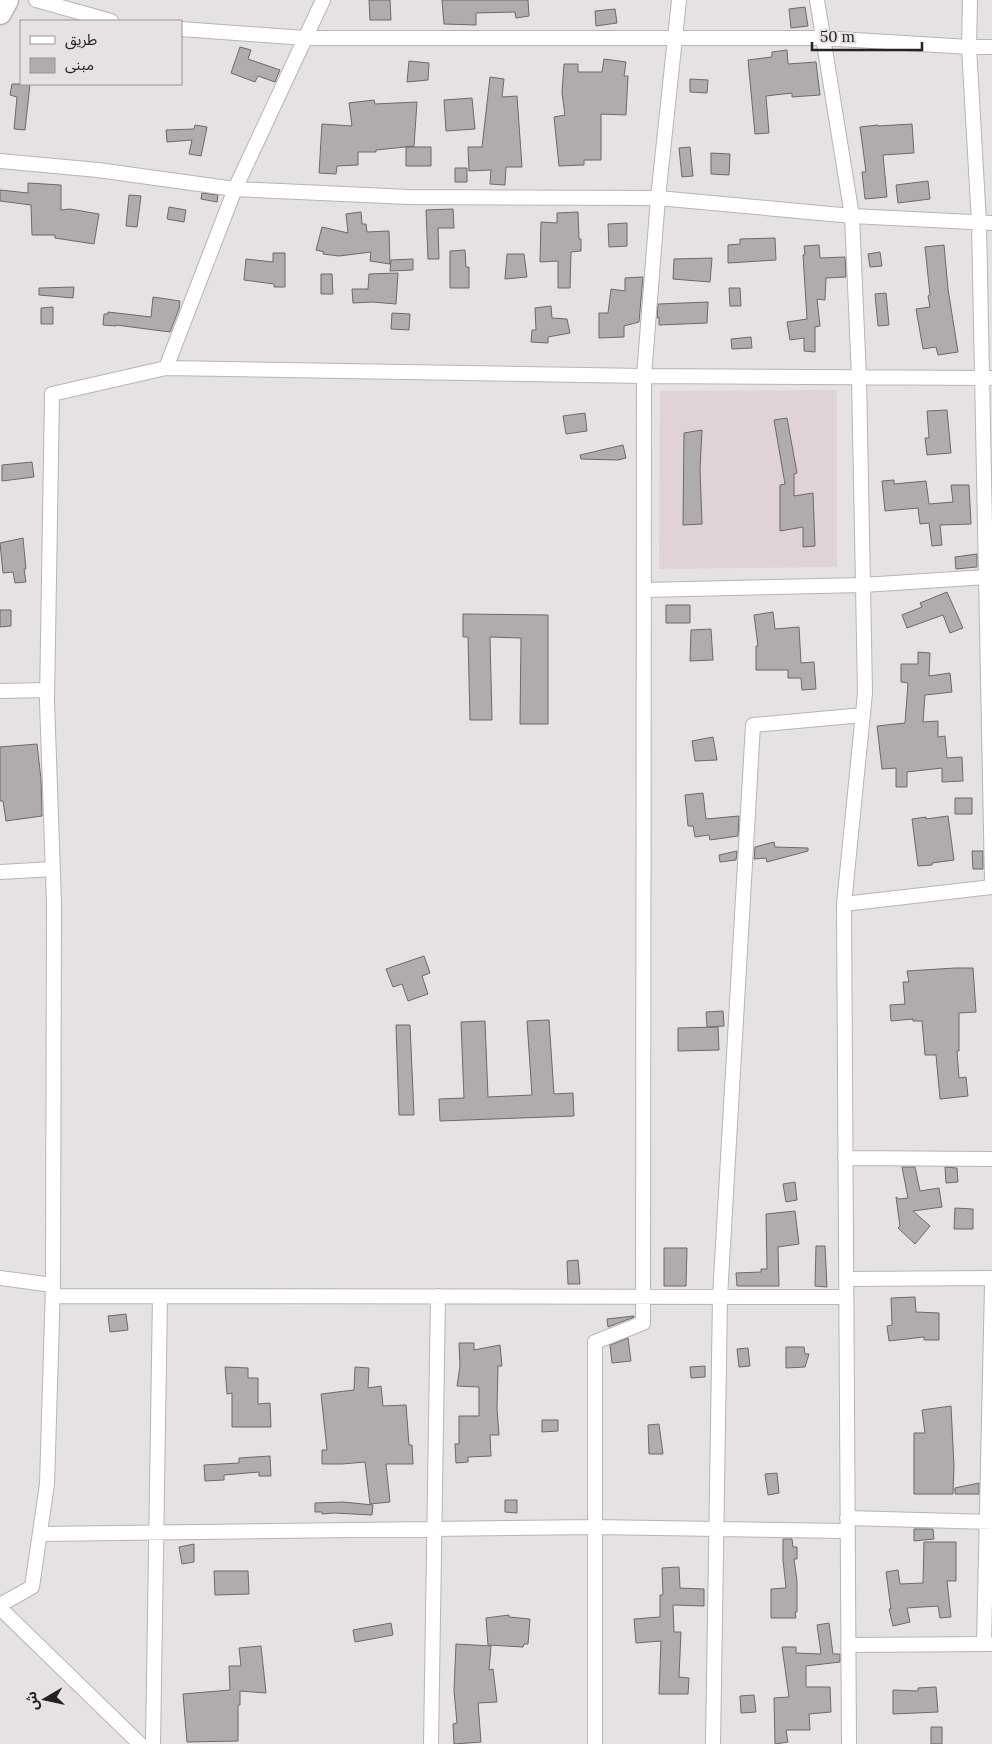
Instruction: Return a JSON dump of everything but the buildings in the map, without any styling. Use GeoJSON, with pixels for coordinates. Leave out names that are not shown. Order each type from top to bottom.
{"type":"FeatureCollection","features":[{"type":"Feature","properties":{"kind":"highway"},"geometry":{"type":"LineString","coordinates":[[0,13],[7,0]]}},
{"type":"Feature","properties":{"kind":"street"},"geometry":{"type":"LineString","coordinates":[[36,0],[107,20]]}},
{"type":"Feature","properties":{"kind":"street"},"geometry":{"type":"LineString","coordinates":[[166,368],[235,189],[323,0]]}},
{"type":"Feature","properties":{"kind":"street"},"geometry":{"type":"LineString","coordinates":[[595,1744],[595,1342],[643,1323],[644,376],[658,198],[679,0]]}},
{"type":"Feature","properties":{"kind":"street"},"geometry":{"type":"LineString","coordinates":[[817,0],[852,216],[859,378],[865,693],[844,904],[848,1744]]}},
{"type":"Feature","properties":{"kind":"street"},"geometry":{"type":"LineString","coordinates":[[970,0],[969,47],[986,223],[989,553],[986,577],[992,880]]}},
{"type":"Feature","properties":{"kind":"street"},"geometry":{"type":"LineString","coordinates":[[182,29],[304,38],[823,38],[992,47]]}},
{"type":"Feature","properties":{"kind":"street"},"geometry":{"type":"LineString","coordinates":[[0,161],[98,170],[235,189],[408,197],[658,198],[852,216],[986,223]]}},
{"type":"Feature","properties":{"kind":"street"},"geometry":{"type":"LineString","coordinates":[[140,1744],[0,1606],[32,1587],[47,1484],[53,1290],[53,868],[47,690],[52,394],[166,368],[644,376],[987,378]]}},
{"type":"Feature","properties":{"kind":"street"},"geometry":{"type":"LineString","coordinates":[[644,590],[863,585],[986,577]]}},
{"type":"Feature","properties":{"kind":"street"},"geometry":{"type":"LineString","coordinates":[[0,691],[47,690]]}},
{"type":"Feature","properties":{"kind":"street"},"geometry":{"type":"LineString","coordinates":[[712,1744],[720,1297],[753,725],[863,715]]}},
{"type":"Feature","properties":{"kind":"street"},"geometry":{"type":"LineString","coordinates":[[0,872],[53,868]]}},
{"type":"Feature","properties":{"kind":"street"},"geometry":{"type":"LineString","coordinates":[[844,904],[992,887]]}},
{"type":"Feature","properties":{"kind":"street"},"geometry":{"type":"LineString","coordinates":[[845,1158],[992,1159]]}},
{"type":"Feature","properties":{"kind":"street"},"geometry":{"type":"LineString","coordinates":[[0,1278],[53,1290],[160,1296],[846,1297]]}},
{"type":"Feature","properties":{"kind":"street"},"geometry":{"type":"LineString","coordinates":[[846,1279],[992,1278]]}},
{"type":"Feature","properties":{"kind":"street"},"geometry":{"type":"LineString","coordinates":[[848,1645],[988,1644],[992,1286]]}},
{"type":"Feature","properties":{"kind":"street"},"geometry":{"type":"LineString","coordinates":[[153,1744],[160,1296]]}},
{"type":"Feature","properties":{"kind":"street"},"geometry":{"type":"LineString","coordinates":[[431,1744],[438,1296]]}},
{"type":"Feature","properties":{"kind":"street"},"geometry":{"type":"LineString","coordinates":[[40,1534],[595,1527],[716,1529],[847,1524],[989,1522]]}},
{"type":"Feature","properties":{"kind":"shaded area"},"geometry":{"type":"Polygon","coordinates":[[[837,390],[837,567],[659,569],[660,391],[837,390]]]}}]}
